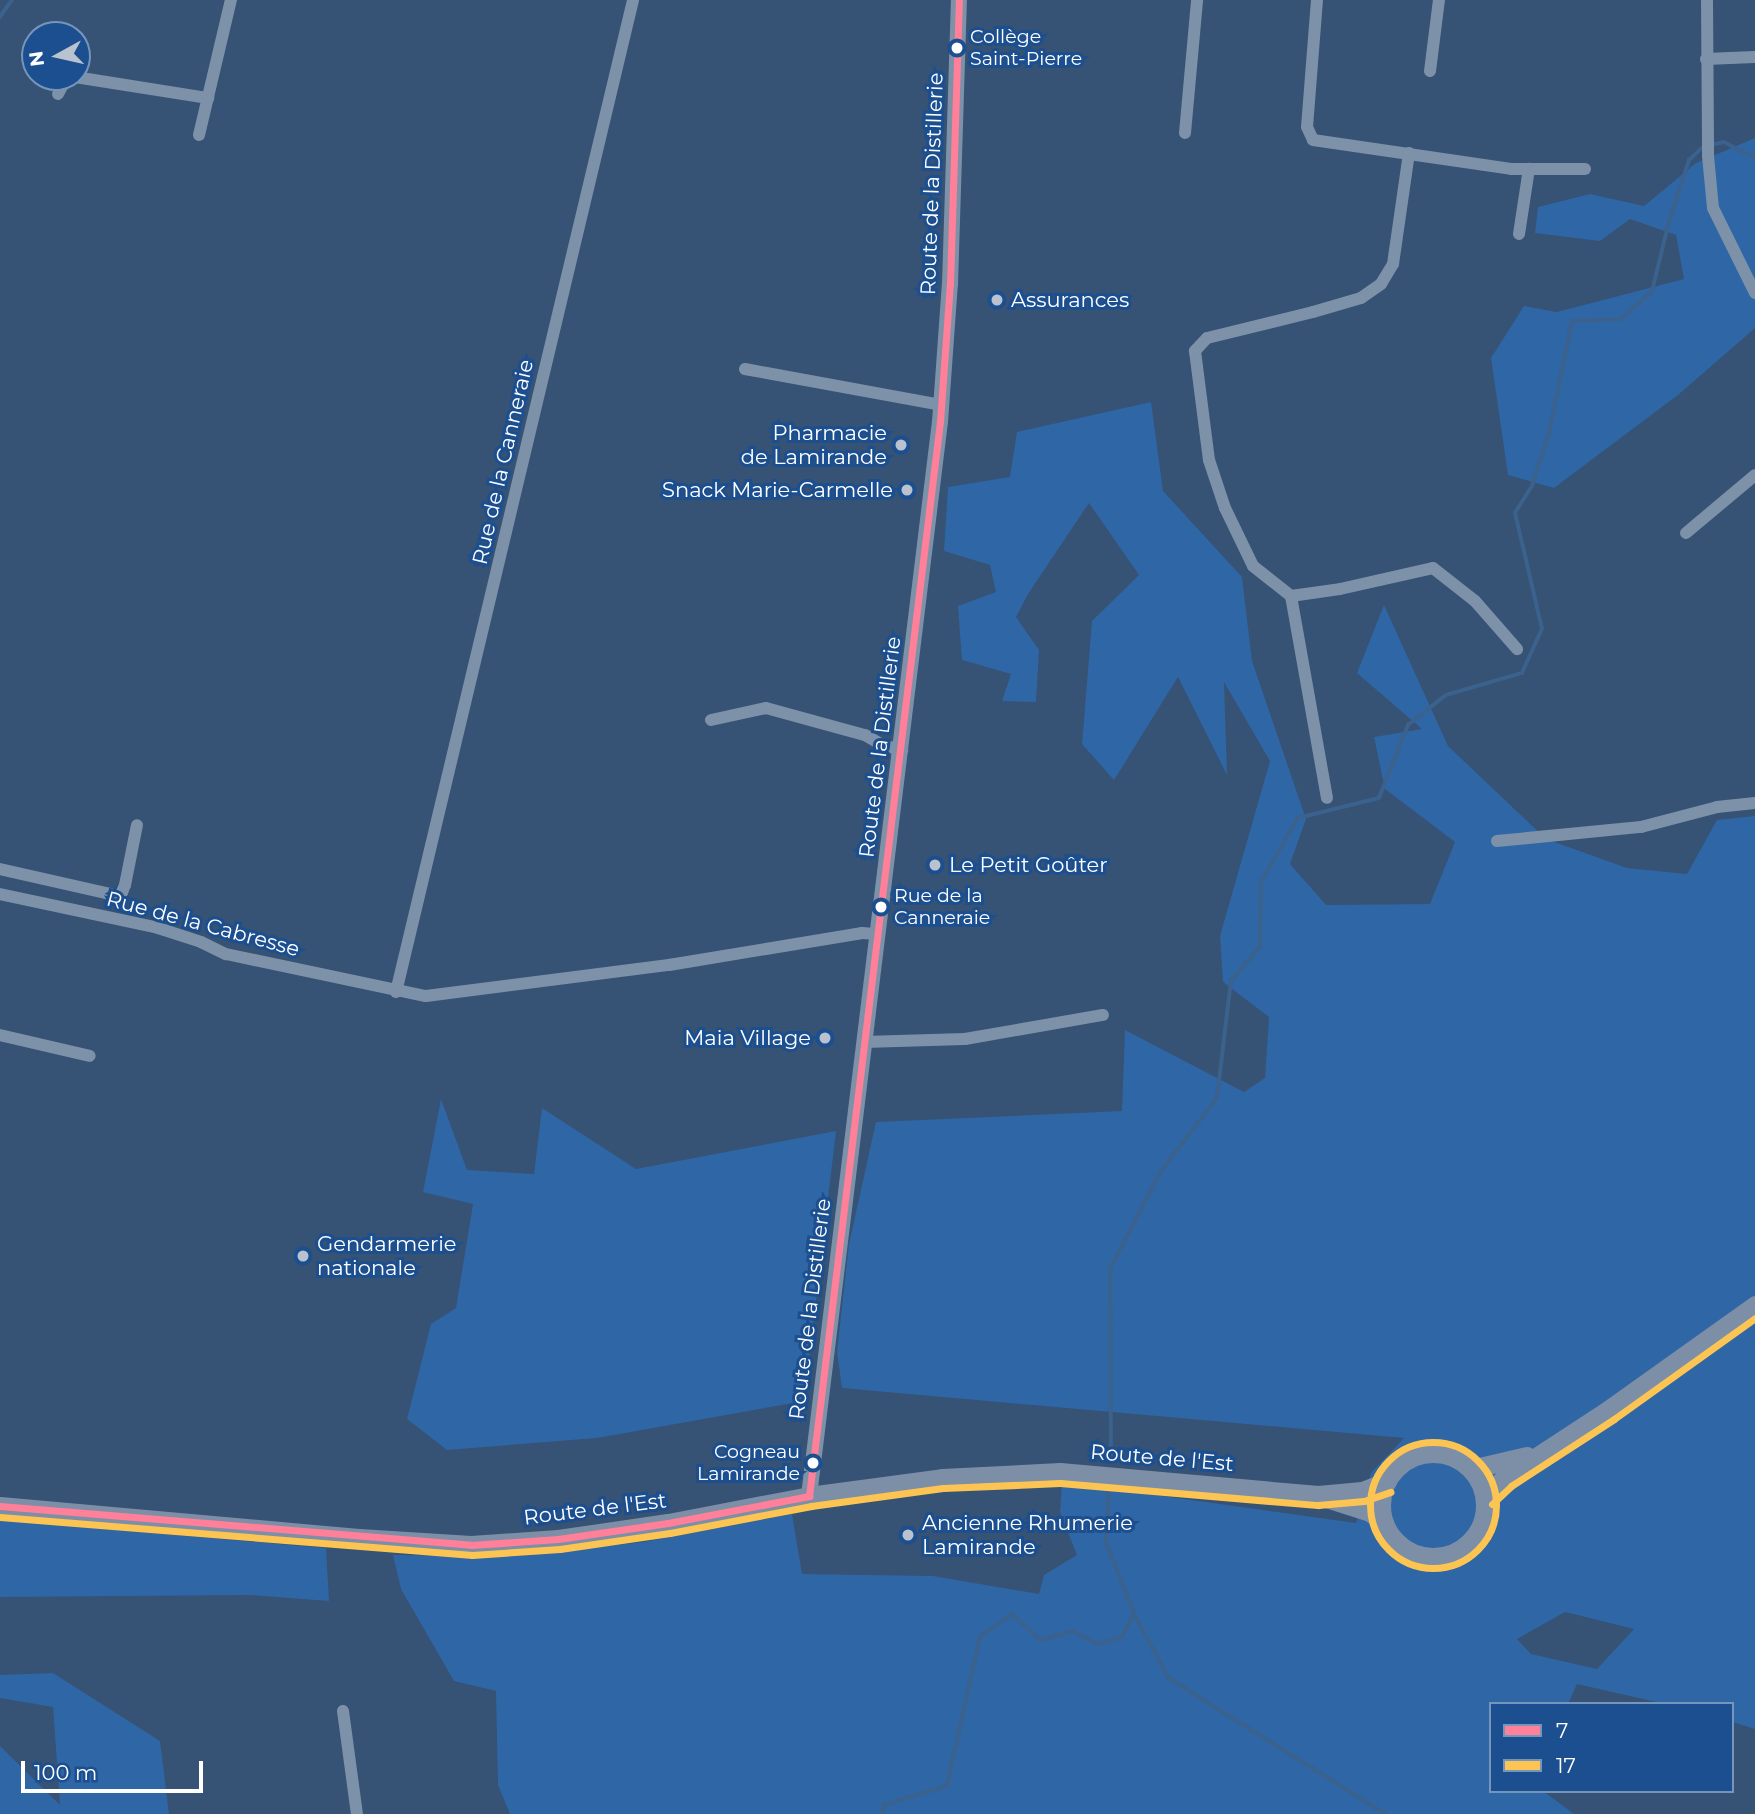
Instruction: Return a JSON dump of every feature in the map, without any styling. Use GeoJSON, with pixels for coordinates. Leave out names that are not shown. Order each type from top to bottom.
{"type":"FeatureCollection","features":[{"type":"Feature","properties":{"kind":"main road"},"geometry":{"type":"LineString","coordinates":[[1485,1496],[1504,1478],[1608,1410],[1755,1305]]}},
{"type":"Feature","properties":{"kind":"main road"},"geometry":{"type":"LineString","coordinates":[[1471,1469],[1491,1467],[1545,1451]]}},
{"type":"Feature","properties":{"kind":"main road"},"geometry":{"type":"LineString","coordinates":[[1447,1454],[1471,1469],[1485,1496],[1484,1518],[1475,1537],[1451,1555],[1436,1558],[1410,1553],[1390,1535],[1384,1524],[1382,1495],[1394,1470],[1419,1455],[1447,1454]]}},
{"type":"Feature","properties":{"kind":"main road","name":"Route de l'Est"},"geometry":{"type":"LineString","coordinates":[[0,1506],[359,1538],[471,1545],[558,1539],[809,1496],[942,1478],[1060,1472],[1318,1495],[1362,1491],[1386,1482]]}},
{"type":"Feature","properties":{"kind":"main road","name":"Route de l'Est"},"geometry":{"type":"LineString","coordinates":[[1318,1495],[1370,1512],[1384,1524]]}},
{"type":"Feature","properties":{"kind":"street"},"geometry":{"type":"LineString","coordinates":[[199,135],[231,0]]}},
{"type":"Feature","properties":{"kind":"street","name":"Rue de la Canneraie"},"geometry":{"type":"LineString","coordinates":[[396,992],[634,0]]}},
{"type":"Feature","properties":{"kind":"street","name":"Route de la Distillerie"},"geometry":{"type":"LineString","coordinates":[[809,1496],[942,405],[953,214],[959,0]]}},
{"type":"Feature","properties":{"kind":"street"},"geometry":{"type":"LineString","coordinates":[[1185,133],[1197,0]]}},
{"type":"Feature","properties":{"kind":"street"},"geometry":{"type":"LineString","coordinates":[[1317,0],[1307,127],[1313,141],[1409,153],[1468,164],[1529,169],[1585,169]]}},
{"type":"Feature","properties":{"kind":"street"},"geometry":{"type":"LineString","coordinates":[[1430,71],[1439,0]]}},
{"type":"Feature","properties":{"kind":"street"},"geometry":{"type":"LineString","coordinates":[[1707,0],[1708,156],[1713,208],[1755,293]]}},
{"type":"Feature","properties":{"kind":"street"},"geometry":{"type":"LineString","coordinates":[[1706,59],[1755,57]]}},
{"type":"Feature","properties":{"kind":"street"},"geometry":{"type":"LineString","coordinates":[[91,80],[208,98]]}},
{"type":"Feature","properties":{"kind":"street"},"geometry":{"type":"LineString","coordinates":[[1327,798],[1291,596],[1253,566],[1225,508],[1209,460],[1195,351],[1207,338],[1361,298],[1381,284],[1393,264],[1409,153]]}},
{"type":"Feature","properties":{"kind":"street"},"geometry":{"type":"LineString","coordinates":[[1519,234],[1529,169]]}},
{"type":"Feature","properties":{"kind":"street"},"geometry":{"type":"LineString","coordinates":[[746,369],[942,405]]}},
{"type":"Feature","properties":{"kind":"street"},"geometry":{"type":"LineString","coordinates":[[1686,533],[1755,475]]}},
{"type":"Feature","properties":{"kind":"street"},"geometry":{"type":"LineString","coordinates":[[1291,596],[1339,589],[1433,568],[1475,601],[1517,649]]}},
{"type":"Feature","properties":{"kind":"street"},"geometry":{"type":"LineString","coordinates":[[711,720],[766,708],[853,731],[902,750]]}},
{"type":"Feature","properties":{"kind":"street"},"geometry":{"type":"LineString","coordinates":[[1497,841],[1587,835],[1641,827],[1717,807],[1755,803]]}},
{"type":"Feature","properties":{"kind":"street"},"geometry":{"type":"LineString","coordinates":[[0,870],[114,895],[122,892],[125,885],[136,825]]}},
{"type":"Feature","properties":{"kind":"street","name":"Rue de la Cabresse"},"geometry":{"type":"LineString","coordinates":[[0,894],[158,928],[201,942],[226,954],[396,992]]}},
{"type":"Feature","properties":{"kind":"street"},"geometry":{"type":"LineString","coordinates":[[396,992],[426,996],[456,994],[669,965],[862,933],[878,934]]}},
{"type":"Feature","properties":{"kind":"street"},"geometry":{"type":"LineString","coordinates":[[864,1042],[965,1039],[1103,1015]]}},
{"type":"Feature","properties":{"kind":"street"},"geometry":{"type":"LineString","coordinates":[[0,1035],[90,1056]]}},
{"type":"Feature","properties":{"kind":"street"},"geometry":{"type":"LineString","coordinates":[[343,1712],[357,1814]]}},
{"type":"Feature","properties":{"kind":"shaded area"},"geometry":{"type":"Polygon","coordinates":[[[1755,138],[1755,328],[1678,395],[1554,488],[1508,475],[1491,358],[1524,306],[1557,312],[1684,279],[1676,235],[1630,219],[1600,241],[1535,233],[1538,207],[1590,194],[1644,206],[1696,163],[1755,138]]]}},
{"type":"Feature","properties":{"kind":"shaded area"},"geometry":{"type":"Polygon","coordinates":[[[1151,402],[1163,491],[1242,577],[1252,661],[1306,819],[1290,864],[1326,905],[1430,904],[1455,842],[1385,789],[1374,737],[1422,729],[1357,673],[1384,605],[1448,746],[1546,839],[1627,868],[1687,874],[1717,820],[1755,816],[1755,1729],[1734,1723],[1734,1702],[1656,1702],[1577,1684],[1569,1702],[1489,1702],[1489,1793],[1546,1793],[1574,1814],[510,1814],[498,1785],[496,1691],[454,1681],[401,1589],[393,1555],[514,1556],[644,1542],[792,1514],[802,1574],[933,1576],[1039,1594],[1044,1575],[1077,1555],[1060,1512],[1062,1482],[1356,1523],[1371,1473],[1404,1438],[842,1388],[837,1352],[849,1244],[876,1122],[1122,1111],[1125,1030],[1244,1092],[1265,1078],[1269,1017],[1223,982],[1220,936],[1270,761],[1224,682],[1227,775],[1178,677],[1114,780],[1082,744],[1092,621],[1139,575],[1089,503],[1028,594],[1016,617],[1039,650],[1036,702],[1002,701],[1011,674],[962,660],[958,606],[996,592],[990,565],[944,551],[948,487],[1010,477],[1017,432],[1151,402]],[[1565,1612],[1517,1639],[1531,1654],[1597,1669],[1634,1629],[1565,1612]]]}},
{"type":"Feature","properties":{"kind":"shaded area"},"geometry":{"type":"Polygon","coordinates":[[[441,1099],[467,1170],[534,1174],[542,1108],[636,1169],[836,1131],[804,1401],[597,1438],[447,1450],[407,1419],[431,1324],[456,1308],[473,1204],[423,1192],[441,1099]]]}},
{"type":"Feature","properties":{"kind":"shaded area"},"geometry":{"type":"Polygon","coordinates":[[[0,1520],[326,1548],[329,1601],[250,1595],[0,1597],[0,1520]]]}},
{"type":"Feature","properties":{"kind":"shaded area"},"geometry":{"type":"Polygon","coordinates":[[[53,1673],[160,1741],[169,1814],[0,1814],[0,1746],[60,1805],[53,1707],[0,1698],[0,1675],[53,1673]]]}},
{"type":"Feature","properties":{"kind":"waterway"},"geometry":{"type":"LineString","coordinates":[[0,17],[12,0]]}},
{"type":"Feature","properties":{"kind":"waterway"},"geometry":{"type":"LineString","coordinates":[[1711,145],[1724,142],[1755,158]]}},
{"type":"Feature","properties":{"kind":"waterway"},"geometry":{"type":"LineString","coordinates":[[1111,1457],[1110,1269],[1161,1171],[1217,1098],[1231,981],[1260,947],[1261,882],[1298,818],[1379,798],[1408,725],[1446,695],[1522,673],[1542,629],[1515,513],[1532,486],[1549,433],[1572,321],[1621,319],[1652,291],[1669,222],[1689,160],[1704,146]]}},
{"type":"Feature","properties":{"kind":"waterway"},"geometry":{"type":"LineString","coordinates":[[882,1814],[884,1805],[947,1786],[980,1637],[1012,1614],[1041,1640],[1073,1631],[1097,1644],[1122,1637],[1134,1613],[1106,1543],[1109,1487]]}},
{"type":"Feature","properties":{"kind":"waterway"},"geometry":{"type":"LineString","coordinates":[[1134,1613],[1169,1678],[1386,1814]]}},
{"type":"Feature","properties":{"kind":"transit line","name":"7"},"geometry":{"type":"LineString","coordinates":[[809,1496],[940,422],[950,284],[959,0]]}},
{"type":"Feature","properties":{"kind":"transit line","name":"17"},"geometry":{"type":"LineString","coordinates":[[1492,1504],[1511,1486],[1614,1419],[1755,1318]]}},
{"type":"Feature","properties":{"kind":"transit line","name":"17"},"geometry":{"type":"LineString","coordinates":[[1433,1442],[1457,1447],[1477,1461],[1491,1481],[1496,1505],[1491,1529],[1477,1549],[1457,1563],[1433,1568],[1409,1563],[1389,1549],[1375,1529],[1370,1505],[1375,1481],[1389,1461],[1409,1447],[1433,1442]]}},
{"type":"Feature","properties":{"kind":"transit line","name":"17"},"geometry":{"type":"LineString","coordinates":[[0,1517],[472,1555],[560,1549],[670,1533],[811,1506],[943,1488],[1060,1483],[1318,1505],[1364,1501],[1390,1492]]}},
{"type":"Feature","properties":{"kind":"transit line","name":"7"},"geometry":{"type":"LineString","coordinates":[[0,1506],[471,1545],[558,1539],[668,1523],[809,1496]]}},
{"type":"Feature","properties":{"kind":"place","name":"Collège Saint-Pierre"},"geometry":{"type":"Point","coordinates":[957,48]}},
{"type":"Feature","properties":{"kind":"place","name":"Assurances"},"geometry":{"type":"Point","coordinates":[997,300]}},
{"type":"Feature","properties":{"kind":"place","name":"Pharmacie de Lamirande"},"geometry":{"type":"Point","coordinates":[901,445]}},
{"type":"Feature","properties":{"kind":"place","name":"Snack Marie-Carmelle"},"geometry":{"type":"Point","coordinates":[907,490]}},
{"type":"Feature","properties":{"kind":"place","name":"Le Petit Goûter"},"geometry":{"type":"Point","coordinates":[935,865]}},
{"type":"Feature","properties":{"kind":"place","name":"Rue de la Canneraie"},"geometry":{"type":"Point","coordinates":[881,907]}},
{"type":"Feature","properties":{"kind":"place","name":"Maia Village"},"geometry":{"type":"Point","coordinates":[825,1038]}},
{"type":"Feature","properties":{"kind":"place","name":"Gendarmerie nationale"},"geometry":{"type":"Point","coordinates":[303,1256]}},
{"type":"Feature","properties":{"kind":"place","name":"Cogneau Lamirande"},"geometry":{"type":"Point","coordinates":[813,1463]}},
{"type":"Feature","properties":{"kind":"place","name":"Ancienne Rhumerie Lamirande"},"geometry":{"type":"Point","coordinates":[908,1535]}}]}
